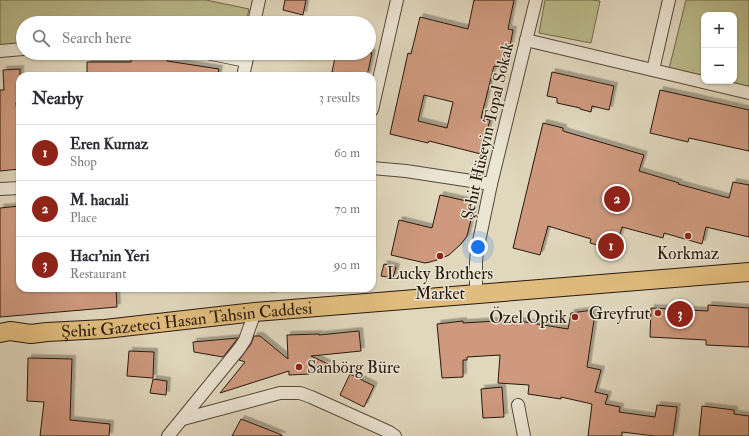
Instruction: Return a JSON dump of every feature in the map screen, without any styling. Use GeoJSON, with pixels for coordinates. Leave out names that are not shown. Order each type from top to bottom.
{"type":"FeatureCollection","features":[{"type":"Feature","properties":{"kind":"main road","name":"Şehit Gazeteci Hasan Tahsin Caddesi"},"geometry":{"type":"LineString","coordinates":[[0,333],[10,331],[31,334],[105,329],[255,312],[749,272]]}},
{"type":"Feature","properties":{"kind":"main road","name":"Şehit Gazeteci Hasan Tahsin Caddesi"},"geometry":{"type":"LineString","coordinates":[[0,344],[14,342],[31,334]]}},
{"type":"Feature","properties":{"kind":"street"},"geometry":{"type":"LineString","coordinates":[[256,16],[259,0]]}},
{"type":"Feature","properties":{"kind":"street"},"geometry":{"type":"LineString","coordinates":[[376,92],[396,0]]}},
{"type":"Feature","properties":{"kind":"street","name":"Şehit Hüseyin Topal Sokak"},"geometry":{"type":"LineString","coordinates":[[476,294],[477,251],[491,184],[536,0]]}},
{"type":"Feature","properties":{"kind":"street"},"geometry":{"type":"LineString","coordinates":[[653,70],[670,0]]}},
{"type":"Feature","properties":{"kind":"street"},"geometry":{"type":"LineString","coordinates":[[526,40],[749,93]]}},
{"type":"Feature","properties":{"kind":"street"},"geometry":{"type":"LineString","coordinates":[[0,51],[16,50]]}},
{"type":"Feature","properties":{"kind":"street"},"geometry":{"type":"LineString","coordinates":[[244,72],[246,60]]}},
{"type":"Feature","properties":{"kind":"street"},"geometry":{"type":"LineString","coordinates":[[376,168],[406,171],[491,184]]}},
{"type":"Feature","properties":{"kind":"street"},"geometry":{"type":"LineString","coordinates":[[0,189],[16,188]]}},
{"type":"Feature","properties":{"kind":"street"},"geometry":{"type":"LineString","coordinates":[[168,436],[239,349],[245,340],[255,312]]}},
{"type":"Feature","properties":{"kind":"street"},"geometry":{"type":"LineString","coordinates":[[183,418],[280,393],[300,393],[389,432],[394,436]]}},
{"type":"Feature","properties":{"kind":"street"},"geometry":{"type":"LineString","coordinates":[[518,405],[524,436]]}},
{"type":"Feature","properties":{"kind":"green space"},"geometry":{"type":"Polygon","coordinates":[[[0,0],[206,0],[249,9],[248,16],[16,16],[16,45],[0,46],[0,0]]]}},
{"type":"Feature","properties":{"kind":"green space"},"geometry":{"type":"Polygon","coordinates":[[[545,0],[600,1],[591,43],[539,33],[545,0]]]}},
{"type":"Feature","properties":{"kind":"green space"},"geometry":{"type":"Polygon","coordinates":[[[686,0],[749,0],[749,87],[736,84],[737,84],[737,12],[701,12],[701,76],[669,69],[686,0]]]}},
{"type":"Feature","properties":{"kind":"building"},"geometry":{"type":"Polygon","coordinates":[[[285,0],[306,0],[303,15],[283,10],[285,0]]]}},
{"type":"Feature","properties":{"kind":"building"},"geometry":{"type":"Polygon","coordinates":[[[474,0],[514,0],[508,29],[513,30],[506,68],[494,66],[481,118],[490,120],[481,154],[429,141],[428,143],[390,134],[408,53],[411,54],[420,17],[468,29],[474,0]],[[424,95],[418,121],[447,128],[453,102],[424,95]]]}},
{"type":"Feature","properties":{"kind":"building"},"geometry":{"type":"Polygon","coordinates":[[[131,60],[167,60],[219,69],[219,72],[87,72],[87,62],[131,62],[131,60]]]}},
{"type":"Feature","properties":{"kind":"building"},"geometry":{"type":"Polygon","coordinates":[[[335,60],[370,60],[368,72],[332,72],[335,60]]]}},
{"type":"Feature","properties":{"kind":"building"},"geometry":{"type":"Polygon","coordinates":[[[20,69],[20,72],[16,72],[16,169],[0,171],[0,90],[4,90],[3,70],[20,69]]]}},
{"type":"Feature","properties":{"kind":"building"},"geometry":{"type":"Polygon","coordinates":[[[552,72],[614,86],[609,110],[592,106],[591,112],[557,103],[557,98],[547,96],[552,72]]]}},
{"type":"Feature","properties":{"kind":"building"},"geometry":{"type":"Polygon","coordinates":[[[660,90],[749,110],[749,151],[689,138],[688,142],[650,133],[660,90]]]}},
{"type":"Feature","properties":{"kind":"building"},"geometry":{"type":"Polygon","coordinates":[[[543,123],[563,128],[563,131],[644,155],[639,171],[679,183],[678,184],[729,198],[733,182],[749,185],[749,237],[706,227],[702,244],[664,233],[663,238],[622,227],[615,250],[590,243],[591,239],[548,226],[540,255],[513,248],[543,123]]]}},
{"type":"Feature","properties":{"kind":"building"},"geometry":{"type":"Polygon","coordinates":[[[440,195],[475,203],[467,236],[461,244],[449,255],[425,263],[391,255],[399,220],[432,228],[440,195]]]}},
{"type":"Feature","properties":{"kind":"building"},"geometry":{"type":"Polygon","coordinates":[[[16,206],[16,292],[116,292],[117,307],[0,317],[0,208],[16,206]]]}},
{"type":"Feature","properties":{"kind":"building"},"geometry":{"type":"Polygon","coordinates":[[[384,264],[396,267],[393,278],[381,276],[384,264]]]}},
{"type":"Feature","properties":{"kind":"building"},"geometry":{"type":"Polygon","coordinates":[[[708,305],[749,308],[749,347],[706,345],[706,340],[650,337],[651,308],[708,311],[708,305]]]}},
{"type":"Feature","properties":{"kind":"building"},"geometry":{"type":"Polygon","coordinates":[[[593,310],[594,320],[587,367],[601,370],[595,392],[608,395],[605,404],[620,407],[619,412],[655,417],[657,405],[677,407],[673,436],[655,436],[622,432],[622,436],[588,436],[592,404],[561,397],[561,399],[528,394],[529,385],[498,383],[500,355],[467,357],[467,360],[463,360],[463,377],[442,378],[437,324],[463,321],[463,323],[513,320],[568,329],[571,313],[593,310]]]}},
{"type":"Feature","properties":{"kind":"building"},"geometry":{"type":"Polygon","coordinates":[[[359,331],[361,351],[311,356],[330,365],[308,366],[309,374],[289,375],[289,371],[220,393],[245,362],[239,360],[251,344],[254,336],[260,336],[288,359],[287,335],[319,335],[359,331]]]}},
{"type":"Feature","properties":{"kind":"building"},"geometry":{"type":"Polygon","coordinates":[[[238,338],[223,357],[194,352],[193,342],[238,338]]]}},
{"type":"Feature","properties":{"kind":"building"},"geometry":{"type":"Polygon","coordinates":[[[129,351],[154,352],[153,378],[127,376],[129,351]]]}},
{"type":"Feature","properties":{"kind":"building"},"geometry":{"type":"Polygon","coordinates":[[[28,358],[72,359],[70,420],[110,424],[109,436],[40,436],[44,402],[27,401],[28,358]]]}},
{"type":"Feature","properties":{"kind":"building"},"geometry":{"type":"Polygon","coordinates":[[[350,374],[374,386],[364,407],[340,395],[350,374]]]}},
{"type":"Feature","properties":{"kind":"building"},"geometry":{"type":"Polygon","coordinates":[[[153,379],[167,381],[166,395],[150,393],[153,379]]]}},
{"type":"Feature","properties":{"kind":"building"},"geometry":{"type":"Polygon","coordinates":[[[502,387],[504,417],[483,418],[481,389],[502,387]]]}},
{"type":"Feature","properties":{"kind":"building"},"geometry":{"type":"Polygon","coordinates":[[[702,406],[734,410],[734,414],[749,416],[749,436],[699,436],[702,406]]]}},
{"type":"Feature","properties":{"kind":"building"},"geometry":{"type":"Polygon","coordinates":[[[241,419],[282,435],[282,436],[232,436],[241,419]]]}},
{"type":"Feature","properties":{"kind":"place","name":"M. hacıali"},"geometry":{"type":"Point","coordinates":[617,199]}},
{"type":"Feature","properties":{"kind":"place","name":"Korkmaz"},"geometry":{"type":"Point","coordinates":[688,236]}},
{"type":"Feature","properties":{"kind":"place","name":"Eren Kurnaz"},"geometry":{"type":"Point","coordinates":[611,246]}},
{"type":"Feature","properties":{"kind":"place","name":"Lucky Brothers Market"},"geometry":{"type":"Point","coordinates":[440,256]}},
{"type":"Feature","properties":{"kind":"place","name":"Greyfrut"},"geometry":{"type":"Point","coordinates":[658,313]}},
{"type":"Feature","properties":{"kind":"place","name":"Hacı'nin Yeri"},"geometry":{"type":"Point","coordinates":[680,314]}},
{"type":"Feature","properties":{"kind":"place","name":"Özel Optik"},"geometry":{"type":"Point","coordinates":[575,317]}},
{"type":"Feature","properties":{"kind":"place","name":"Sanbörg Büre"},"geometry":{"type":"Point","coordinates":[299,367]}}]}
